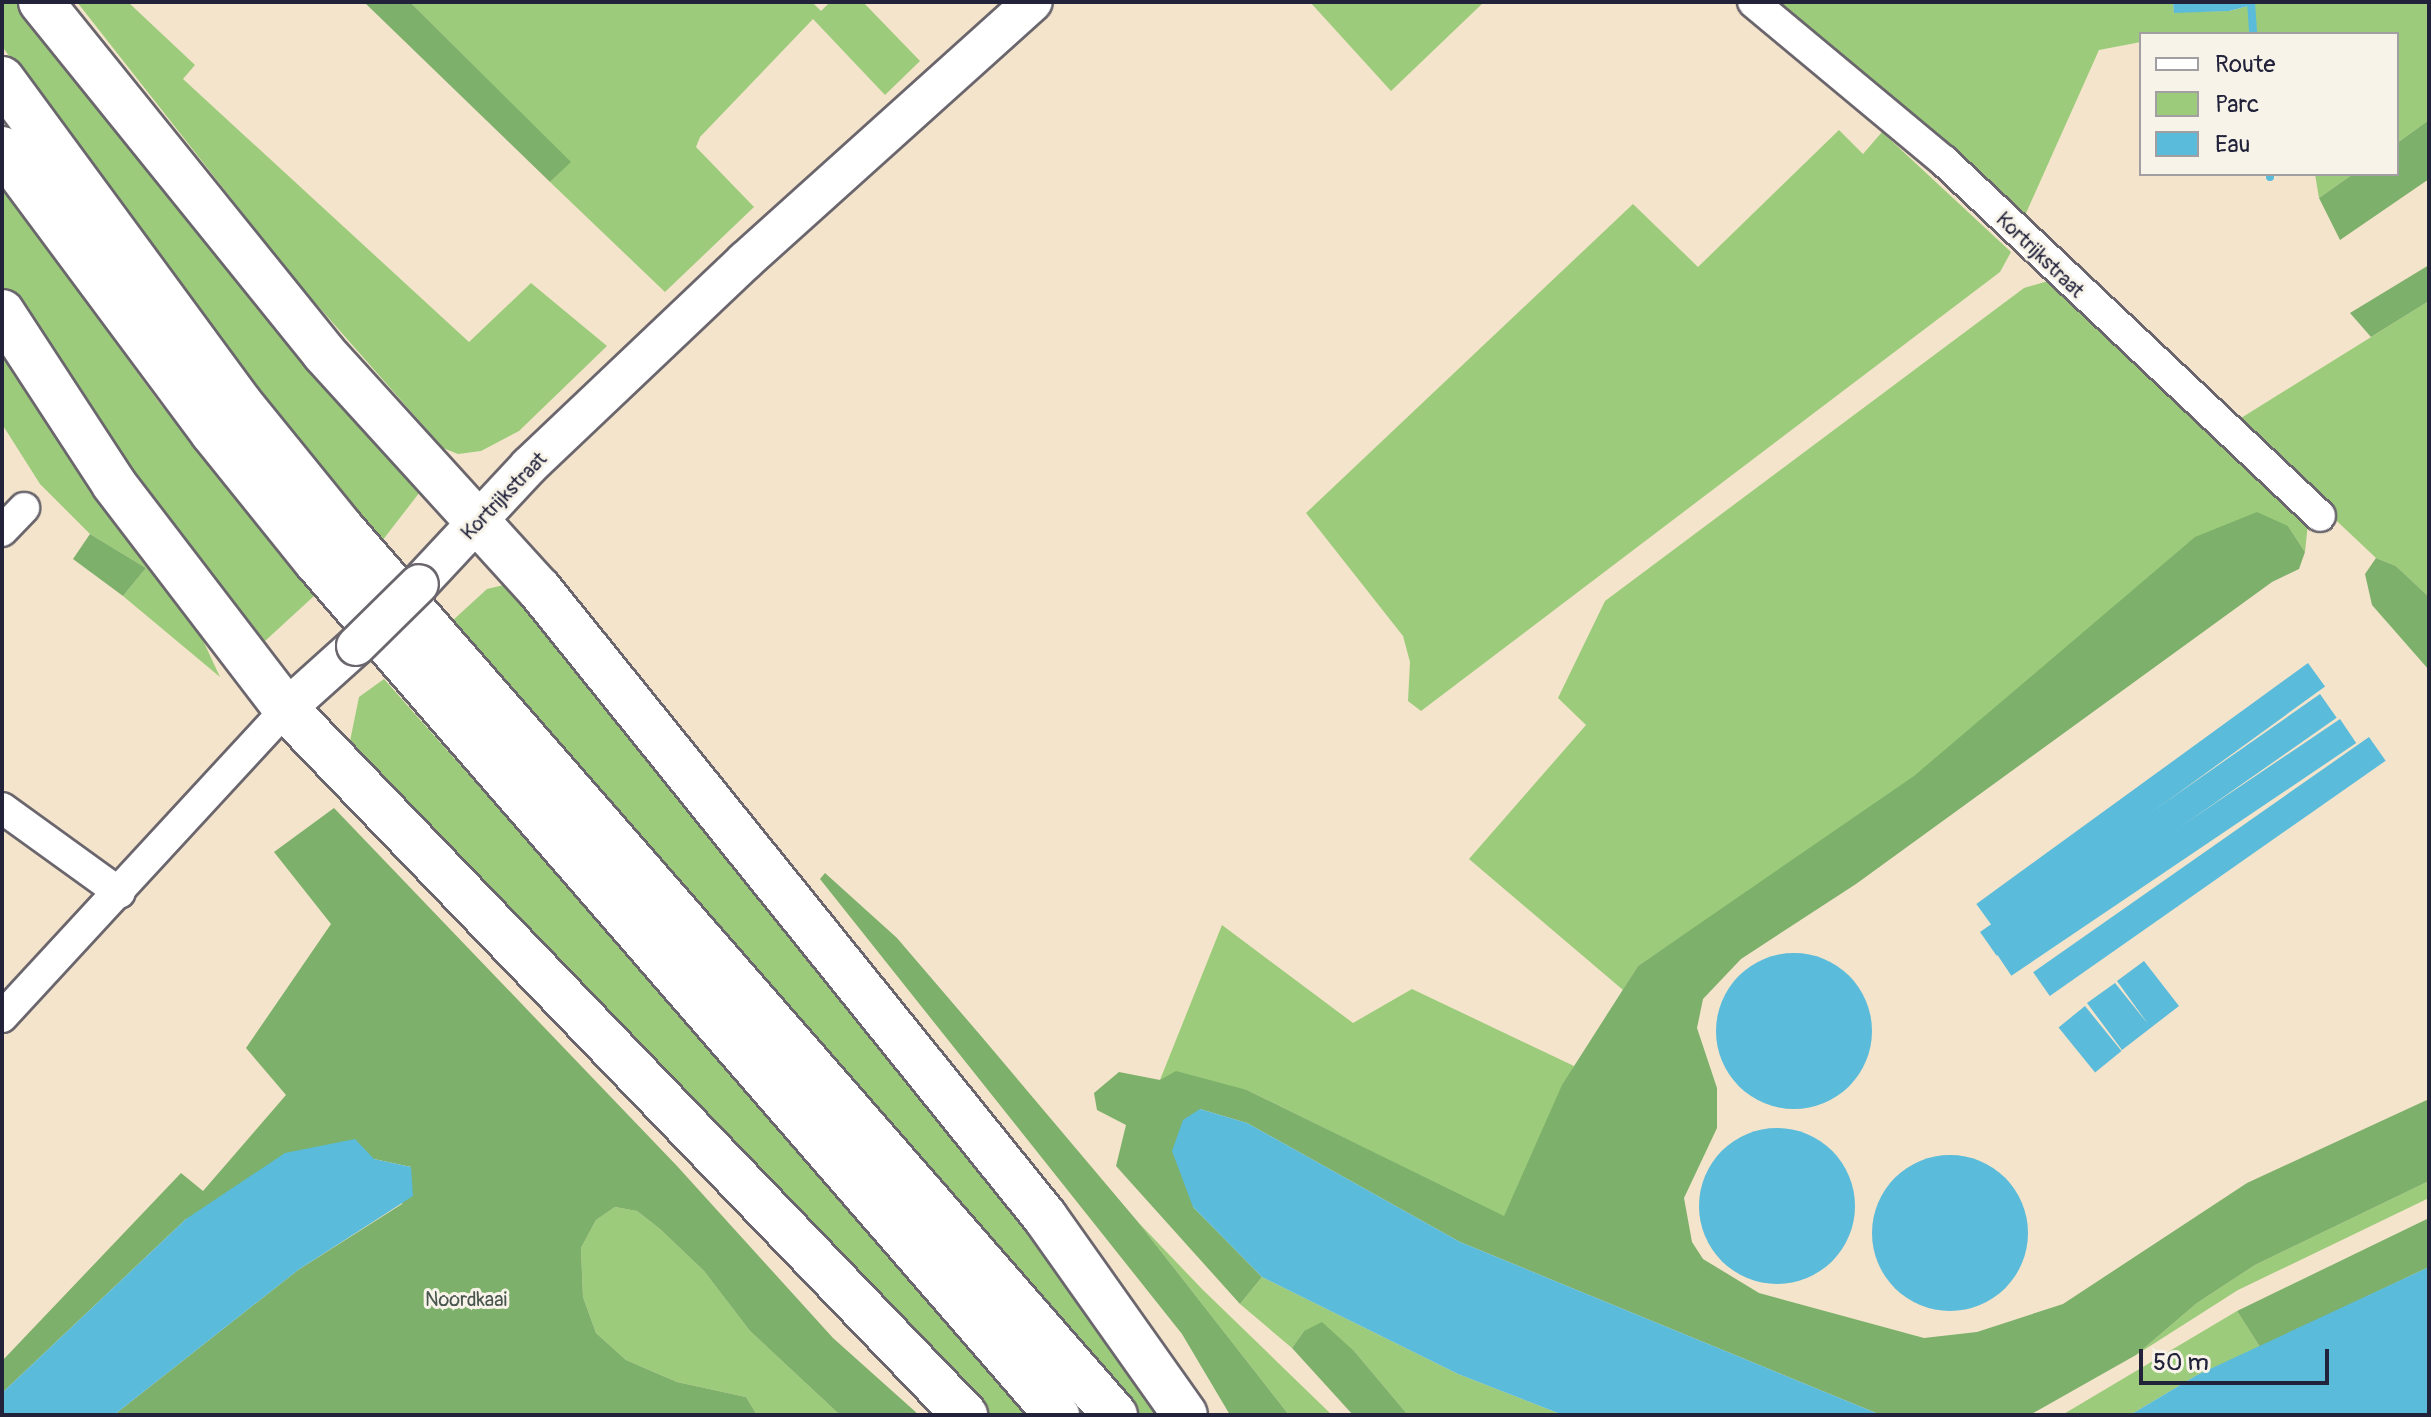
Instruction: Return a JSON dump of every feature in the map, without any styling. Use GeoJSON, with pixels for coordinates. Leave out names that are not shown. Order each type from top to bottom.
{"type":"FeatureCollection","features":[{"type":"Feature","properties":{"kind":"highway"},"geometry":{"type":"LineString","coordinates":[[41,2],[324,353],[549,601],[998,1158],[1185,1415]]}},
{"type":"Feature","properties":{"kind":"highway"},"geometry":{"type":"LineString","coordinates":[[2,79],[240,403],[342,529],[1115,1415]]}},
{"type":"Feature","properties":{"kind":"highway"},"geometry":{"type":"LineString","coordinates":[[2,149],[213,433],[316,561],[1057,1415]]}},
{"type":"Feature","properties":{"kind":"highway"},"geometry":{"type":"LineString","coordinates":[[2,312],[114,484],[286,709],[965,1415]]}},
{"type":"Feature","properties":{"kind":"main road","name":"Kortrijkstraat"},"geometry":{"type":"LineString","coordinates":[[286,709],[419,584],[529,466],[745,261],[1033,2]]}},
{"type":"Feature","properties":{"kind":"street","name":"Kortrijkstraat"},"geometry":{"type":"LineString","coordinates":[[1753,2],[1944,161],[2320,516]]}},
{"type":"Feature","properties":{"kind":"street"},"geometry":{"type":"LineString","coordinates":[[2,531],[24,508]]}},
{"type":"Feature","properties":{"kind":"street","name":"Kortrijkstraat"},"geometry":{"type":"LineString","coordinates":[[2,1017],[120,893],[286,709]]}},
{"type":"Feature","properties":{"kind":"street"},"geometry":{"type":"LineString","coordinates":[[2,808],[120,893]]}},
{"type":"Feature","properties":{"kind":"green space"},"geometry":{"type":"Polygon","coordinates":[[[2,2],[28,2],[423,488],[382,541],[289,432],[111,200],[2,46],[2,2]]]}},
{"type":"Feature","properties":{"kind":"green space"},"geometry":{"type":"Polygon","coordinates":[[[77,2],[128,2],[195,65],[183,79],[469,342],[531,283],[607,346],[519,431],[481,451],[458,454],[443,448],[296,281],[77,2]]]}},
{"type":"Feature","properties":{"kind":"green space"},"geometry":{"type":"Polygon","coordinates":[[[364,2],[410,2],[571,162],[550,182],[364,2]]]}},
{"type":"Feature","properties":{"kind":"green space"},"geometry":{"type":"Polygon","coordinates":[[[410,2],[812,2],[821,11],[830,2],[863,2],[920,61],[885,95],[813,19],[700,137],[696,147],[754,207],[665,292],[550,182],[570,162],[410,2]]]}},
{"type":"Feature","properties":{"kind":"green space"},"geometry":{"type":"Polygon","coordinates":[[[1310,2],[1484,2],[1391,91],[1310,2]]]}},
{"type":"Feature","properties":{"kind":"green space"},"geometry":{"type":"Polygon","coordinates":[[[1771,2],[2173,2],[2174,12],[2229,11],[2264,2],[2429,2],[2429,120],[2399,142],[2399,32],[2139,32],[2139,42],[2099,50],[2022,222],[1771,2]]]}},
{"type":"Feature","properties":{"kind":"green space"},"geometry":{"type":"Polygon","coordinates":[[[2429,120],[2429,179],[2340,240],[2319,198],[2350,176],[2399,176],[2399,142],[2429,120]]]}},
{"type":"Feature","properties":{"kind":"green space"},"geometry":{"type":"Polygon","coordinates":[[[1839,130],[1863,154],[1882,132],[2011,252],[2000,272],[1421,711],[1408,701],[1410,662],[1403,636],[1306,513],[1633,204],[1698,267],[1839,130]]]}},
{"type":"Feature","properties":{"kind":"green space"},"geometry":{"type":"Polygon","coordinates":[[[2315,176],[2350,176],[2319,198],[2315,176]]]}},
{"type":"Feature","properties":{"kind":"green space"},"geometry":{"type":"Polygon","coordinates":[[[2,187],[158,401],[314,596],[265,641],[253,642],[2,292],[2,187]]]}},
{"type":"Feature","properties":{"kind":"green space"},"geometry":{"type":"Polygon","coordinates":[[[2429,265],[2429,301],[2371,337],[2350,313],[2429,265]]]}},
{"type":"Feature","properties":{"kind":"green space"},"geometry":{"type":"Polygon","coordinates":[[[2048,281],[2308,523],[2305,552],[2288,526],[1638,966],[1623,990],[1469,859],[1586,725],[1558,698],[1605,601],[2024,288],[2048,281]]]}},
{"type":"Feature","properties":{"kind":"green space"},"geometry":{"type":"Polygon","coordinates":[[[2429,301],[2429,597],[2396,566],[2376,558],[2233,423],[2429,301]]]}},
{"type":"Feature","properties":{"kind":"green space"},"geometry":{"type":"Polygon","coordinates":[[[2,356],[135,550],[200,634],[220,677],[123,596],[146,568],[90,534],[40,484],[2,424],[2,356]]]}},
{"type":"Feature","properties":{"kind":"green space"},"geometry":{"type":"Polygon","coordinates":[[[2257,512],[2288,526],[2305,552],[2299,569],[2272,582],[1856,884],[1741,959],[1703,999],[1697,1028],[1717,1088],[1717,1128],[1684,1198],[1692,1242],[1703,1259],[1759,1293],[1924,1338],[1977,1332],[2063,1304],[2247,1183],[2429,1099],[2429,1181],[2255,1265],[2197,1303],[2136,1355],[2030,1415],[1881,1415],[1460,1242],[1247,1123],[1200,1109],[1193,1207],[1262,1277],[1240,1304],[1116,1166],[1126,1125],[1097,1110],[1094,1093],[1119,1072],[1160,1080],[1176,1071],[1247,1090],[1504,1216],[1562,1085],[1638,966],[1914,776],[2195,537],[2257,512]]]}},
{"type":"Feature","properties":{"kind":"green space"},"geometry":{"type":"Polygon","coordinates":[[[90,534],[146,568],[123,596],[73,559],[90,534]]]}},
{"type":"Feature","properties":{"kind":"green space"},"geometry":{"type":"Polygon","coordinates":[[[2376,558],[2396,566],[2429,597],[2429,670],[2372,605],[2365,574],[2376,558]]]}},
{"type":"Feature","properties":{"kind":"green space"},"geometry":{"type":"Polygon","coordinates":[[[512,583],[927,1093],[1165,1415],[1138,1415],[659,870],[451,622],[487,589],[512,583]]]}},
{"type":"Feature","properties":{"kind":"green space"},"geometry":{"type":"Polygon","coordinates":[[[384,679],[601,924],[605,921],[1040,1415],[990,1415],[960,1387],[349,746],[359,697],[384,679]]]}},
{"type":"Feature","properties":{"kind":"green space","name":"Noordkaai"},"geometry":{"type":"Polygon","coordinates":[[[334,808],[677,1166],[833,1338],[919,1415],[840,1415],[750,1331],[704,1271],[660,1229],[637,1211],[615,1207],[596,1220],[581,1248],[583,1297],[596,1333],[626,1360],[677,1382],[746,1397],[757,1415],[114,1415],[298,1270],[402,1204],[411,1167],[374,1159],[186,1219],[2,1393],[2,1361],[181,1173],[203,1191],[286,1095],[246,1048],[331,924],[274,852],[334,808]]]}},
{"type":"Feature","properties":{"kind":"green space"},"geometry":{"type":"Polygon","coordinates":[[[825,873],[897,938],[981,1036],[1138,1222],[1289,1415],[1230,1415],[1182,1334],[820,879],[825,873]]]}},
{"type":"Feature","properties":{"kind":"green space"},"geometry":{"type":"Polygon","coordinates":[[[1222,925],[1353,1023],[1412,989],[1574,1066],[1504,1217],[1247,1090],[1160,1080],[1222,925]]]}},
{"type":"Feature","properties":{"kind":"green space"},"geometry":{"type":"Polygon","coordinates":[[[2429,1181],[2429,1198],[2238,1290],[2136,1355],[2197,1303],[2255,1265],[2429,1181]]]}},
{"type":"Feature","properties":{"kind":"green space"},"geometry":{"type":"Polygon","coordinates":[[[615,1207],[637,1211],[660,1229],[704,1271],[750,1331],[840,1415],[757,1415],[746,1397],[677,1382],[626,1360],[596,1333],[583,1297],[581,1248],[596,1220],[615,1207]]]}},
{"type":"Feature","properties":{"kind":"green space"},"geometry":{"type":"Polygon","coordinates":[[[2429,1218],[2429,1267],[2260,1347],[2237,1311],[2429,1218]]]}},
{"type":"Feature","properties":{"kind":"green space"},"geometry":{"type":"Polygon","coordinates":[[[1138,1222],[1202,1289],[1332,1415],[1289,1415],[1138,1222]]]}},
{"type":"Feature","properties":{"kind":"green space"},"geometry":{"type":"Polygon","coordinates":[[[1262,1277],[1458,1374],[1563,1415],[1408,1415],[1355,1352],[1304,1331],[1292,1348],[1240,1304],[1262,1277]]]}},
{"type":"Feature","properties":{"kind":"green space"},"geometry":{"type":"Polygon","coordinates":[[[2237,1311],[2260,1347],[2197,1375],[2130,1415],[2062,1415],[2237,1311]]]}},
{"type":"Feature","properties":{"kind":"green space"},"geometry":{"type":"Polygon","coordinates":[[[1322,1322],[1355,1352],[1408,1415],[1353,1415],[1292,1348],[1304,1331],[1322,1322]]]}},
{"type":"Feature","properties":{"kind":"water"},"geometry":{"type":"Polygon","coordinates":[[[2173,2],[2264,2],[2229,11],[2174,13],[2173,2]]]}},
{"type":"Feature","properties":{"kind":"water"},"geometry":{"type":"Polygon","coordinates":[[[2308,663],[2325,686],[1993,927],[1976,904],[2308,663]]]}},
{"type":"Feature","properties":{"kind":"water"},"geometry":{"type":"Polygon","coordinates":[[[2320,694],[2337,718],[1997,956],[1980,932],[2320,694]]]}},
{"type":"Feature","properties":{"kind":"water"},"geometry":{"type":"Polygon","coordinates":[[[2340,719],[2356,743],[2011,976],[1995,952],[2340,719]]]}},
{"type":"Feature","properties":{"kind":"water"},"geometry":{"type":"Polygon","coordinates":[[[2369,737],[2386,761],[2050,996],[2033,972],[2369,737]]]}},
{"type":"Feature","properties":{"kind":"water"},"geometry":{"type":"Polygon","coordinates":[[[1794,953],[1824,959],[1849,976],[1866,1001],[1872,1031],[1866,1061],[1849,1086],[1824,1103],[1794,1109],[1764,1103],[1739,1086],[1722,1061],[1716,1031],[1722,1001],[1739,976],[1764,959],[1794,953]]]}},
{"type":"Feature","properties":{"kind":"water"},"geometry":{"type":"Polygon","coordinates":[[[2144,961],[2179,1006],[2122,1050],[2087,1003],[2115,983],[2148,1024],[2117,981],[2144,961]]]}},
{"type":"Feature","properties":{"kind":"water"},"geometry":{"type":"Polygon","coordinates":[[[2085,1006],[2122,1051],[2095,1072],[2059,1027],[2085,1006]]]}},
{"type":"Feature","properties":{"kind":"water"},"geometry":{"type":"Polygon","coordinates":[[[1200,1109],[1247,1123],[1460,1242],[1881,1415],[1563,1415],[1458,1374],[1262,1277],[1193,1207],[1172,1151],[1183,1120],[1200,1109]]]}},
{"type":"Feature","properties":{"kind":"water"},"geometry":{"type":"Polygon","coordinates":[[[1777,1128],[1807,1134],[1832,1151],[1849,1176],[1855,1206],[1849,1236],[1832,1261],[1807,1278],[1777,1284],[1747,1278],[1722,1261],[1705,1236],[1699,1206],[1705,1176],[1722,1151],[1747,1134],[1777,1128]]]}},
{"type":"Feature","properties":{"kind":"water"},"geometry":{"type":"Polygon","coordinates":[[[355,1139],[374,1159],[411,1167],[413,1196],[298,1270],[114,1415],[2,1415],[2,1393],[186,1219],[285,1153],[355,1139]]]}},
{"type":"Feature","properties":{"kind":"water"},"geometry":{"type":"Polygon","coordinates":[[[1950,1155],[1980,1161],[2005,1178],[2022,1203],[2028,1233],[2022,1263],[2005,1288],[1980,1305],[1950,1311],[1920,1305],[1895,1288],[1878,1263],[1872,1233],[1878,1203],[1895,1178],[1920,1161],[1950,1155]]]}},
{"type":"Feature","properties":{"kind":"water"},"geometry":{"type":"Polygon","coordinates":[[[2429,1267],[2429,1415],[2130,1415],[2197,1375],[2429,1267]]]}},
{"type":"Feature","properties":{"kind":"waterway"},"geometry":{"type":"LineString","coordinates":[[2251,2],[2253,32]]}}]}
